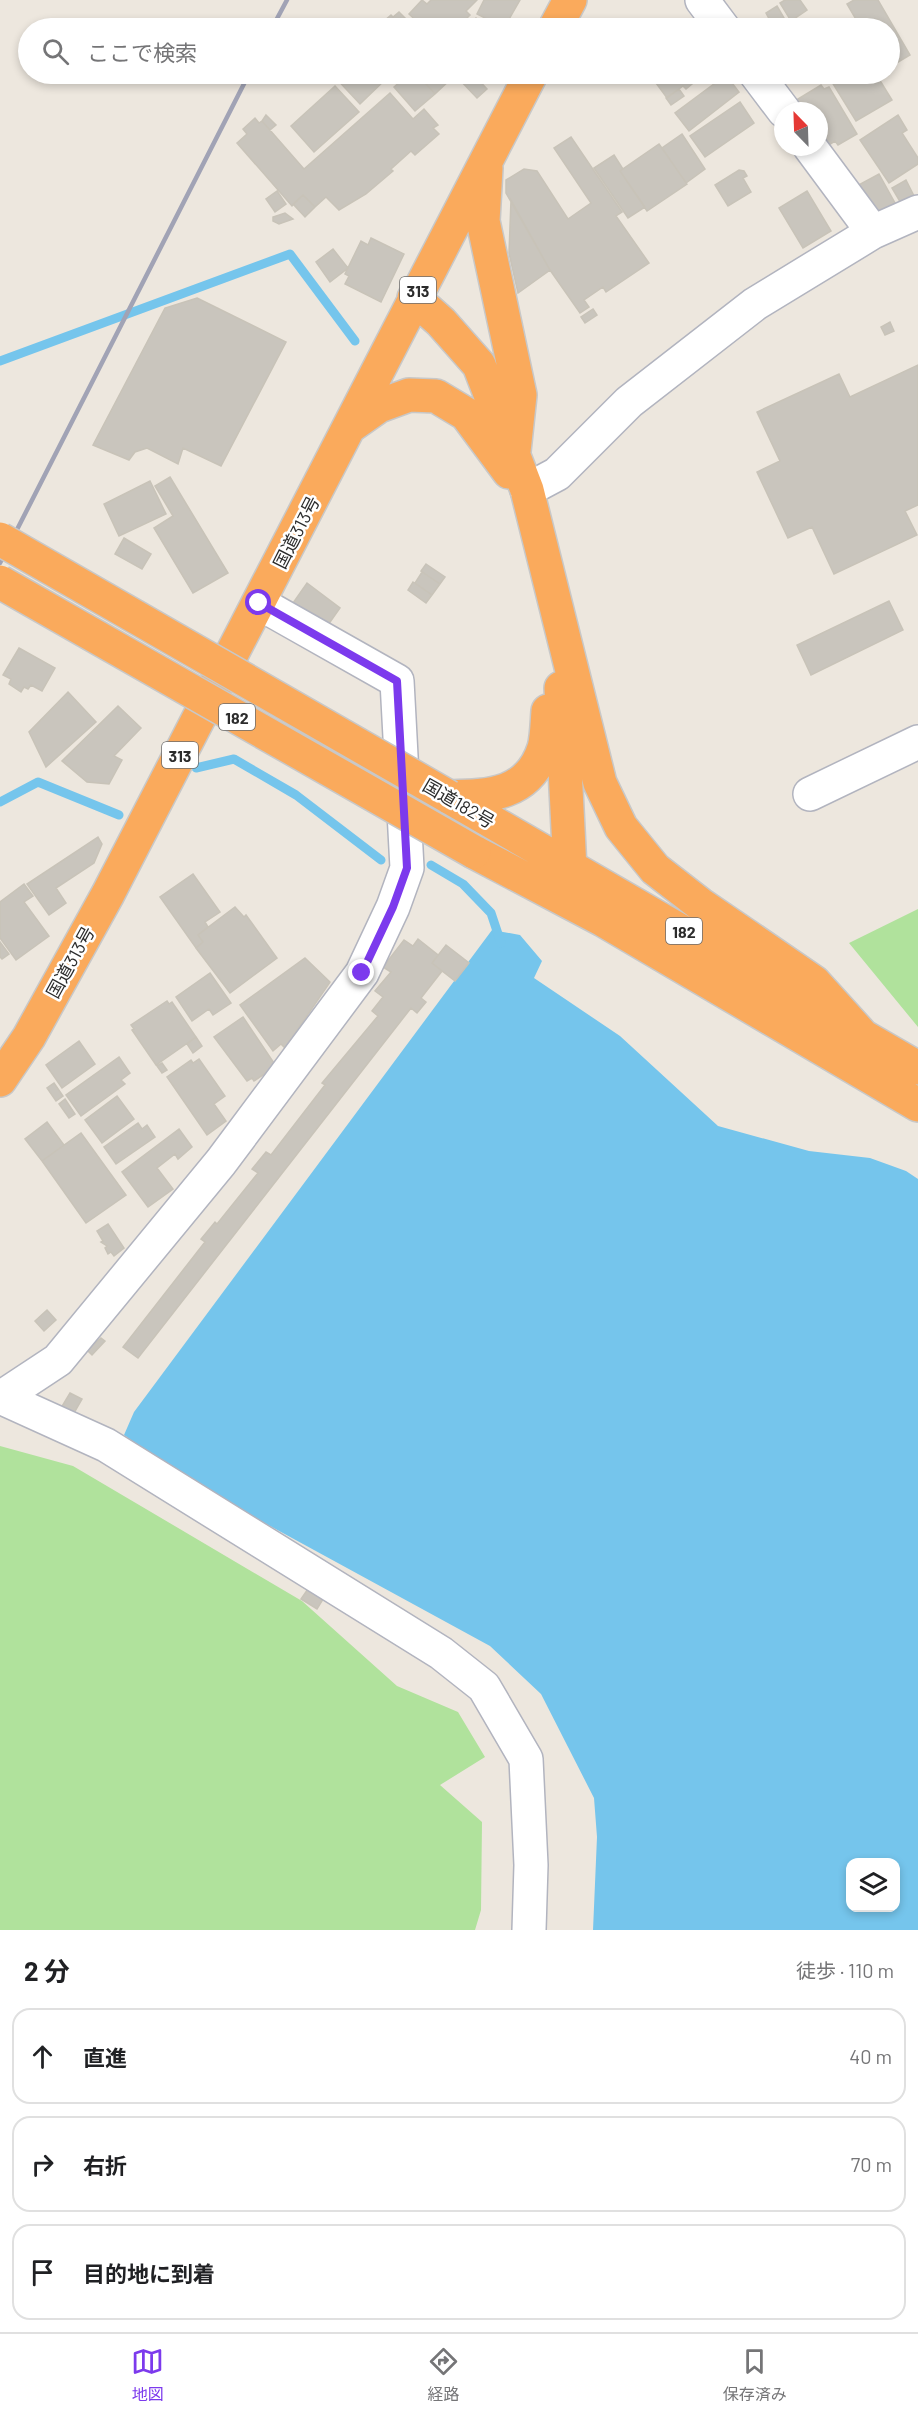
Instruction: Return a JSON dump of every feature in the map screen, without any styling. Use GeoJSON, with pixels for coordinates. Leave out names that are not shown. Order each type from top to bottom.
{"type":"FeatureCollection","features":[{"type":"Feature","properties":{"kind":"highway"},"geometry":{"type":"LineString","coordinates":[[560,18],[570,0]]}},
{"type":"Feature","properties":{"kind":"highway","name":"国道313号"},"geometry":{"type":"LineString","coordinates":[[0,1080],[29,1037],[108,894],[352,425],[414,298],[526,84]]}},
{"type":"Feature","properties":{"kind":"highway"},"geometry":{"type":"LineString","coordinates":[[487,157],[483,221],[520,395],[514,456]]}},
{"type":"Feature","properties":{"kind":"highway"},"geometry":{"type":"LineString","coordinates":[[414,298],[441,322],[478,365],[527,490],[559,626],[600,783],[631,843],[655,869],[677,888],[814,982],[861,1034]]}},
{"type":"Feature","properties":{"kind":"highway"},"geometry":{"type":"LineString","coordinates":[[352,425],[379,406],[409,395],[436,396],[466,414],[498,461],[527,490]]}},
{"type":"Feature","properties":{"kind":"highway","name":"国道182号"},"geometry":{"type":"LineString","coordinates":[[0,539],[449,797],[563,882],[614,926],[918,1105]]}},
{"type":"Feature","properties":{"kind":"highway","name":"国道182号"},"geometry":{"type":"LineString","coordinates":[[0,582],[474,852],[563,882],[620,894],[918,1068]]}},
{"type":"Feature","properties":{"kind":"highway"},"geometry":{"type":"LineString","coordinates":[[449,797],[491,796],[527,779],[544,748],[559,626]]}},
{"type":"Feature","properties":{"kind":"highway"},"geometry":{"type":"LineString","coordinates":[[559,626],[563,882]]}},
{"type":"Feature","properties":{"kind":"street"},"geometry":{"type":"LineString","coordinates":[[702,0],[716,18]]}},
{"type":"Feature","properties":{"kind":"street"},"geometry":{"type":"LineString","coordinates":[[764,84],[777,102]]}},
{"type":"Feature","properties":{"kind":"street"},"geometry":{"type":"LineString","coordinates":[[817,156],[873,232]]}},
{"type":"Feature","properties":{"kind":"street"},"geometry":{"type":"LineString","coordinates":[[527,490],[557,474],[629,402],[755,304],[873,232],[918,212]]}},
{"type":"Feature","properties":{"kind":"street"},"geometry":{"type":"LineString","coordinates":[[1,1397],[58,1360],[221,1161],[362,973],[393,907],[407,868],[397,681],[259,603]]}},
{"type":"Feature","properties":{"kind":"street"},"geometry":{"type":"LineString","coordinates":[[810,794],[918,742]]}},
{"type":"Feature","properties":{"kind":"street"},"geometry":{"type":"LineString","coordinates":[[1,1397],[106,1445],[441,1653],[484,1687],[526,1759],[531,1865],[529,1930]]}},
{"type":"Feature","properties":{"kind":"green space"},"geometry":{"type":"Polygon","coordinates":[[[918,909],[918,1027],[849,943],[918,909]]]}},
{"type":"Feature","properties":{"kind":"green space"},"geometry":{"type":"Polygon","coordinates":[[[0,1446],[73,1466],[302,1601],[397,1686],[458,1712],[485,1757],[440,1785],[482,1822],[481,1910],[475,1930],[0,1930],[0,1446]]]}},
{"type":"Feature","properties":{"kind":"water"},"geometry":{"type":"Polygon","coordinates":[[[492,930],[520,935],[542,961],[534,978],[620,1036],[718,1126],[809,1151],[870,1158],[906,1171],[918,1179],[918,1930],[593,1930],[597,1837],[594,1798],[541,1694],[490,1646],[193,1484],[124,1435],[134,1412],[492,930]]]}},
{"type":"Feature","properties":{"kind":"building"},"geometry":{"type":"Polygon","coordinates":[[[422,0],[427,4],[431,0],[477,0],[466,11],[470,15],[467,18],[413,18],[409,14],[422,0]]]}},
{"type":"Feature","properties":{"kind":"building"},"geometry":{"type":"Polygon","coordinates":[[[484,0],[520,0],[510,18],[485,18],[477,14],[484,0]]]}},
{"type":"Feature","properties":{"kind":"building"},"geometry":{"type":"Polygon","coordinates":[[[785,0],[800,0],[807,10],[795,18],[789,18],[780,3],[785,0]]]}},
{"type":"Feature","properties":{"kind":"building"},"geometry":{"type":"Polygon","coordinates":[[[854,0],[878,0],[888,18],[855,18],[847,4],[854,0]]]}},
{"type":"Feature","properties":{"kind":"building"},"geometry":{"type":"Polygon","coordinates":[[[777,6],[784,18],[769,18],[766,13],[777,6]]]}},
{"type":"Feature","properties":{"kind":"building"},"geometry":{"type":"Polygon","coordinates":[[[399,12],[405,18],[388,18],[391,15],[393,17],[399,12]]]}},
{"type":"Feature","properties":{"kind":"building"},"geometry":{"type":"Polygon","coordinates":[[[900,38],[910,55],[900,61],[900,38]]]}},
{"type":"Feature","properties":{"kind":"building"},"geometry":{"type":"Polygon","coordinates":[[[341,84],[381,84],[360,104],[341,84]]]}},
{"type":"Feature","properties":{"kind":"building"},"geometry":{"type":"Polygon","coordinates":[[[397,84],[426,84],[435,94],[415,111],[394,87],[397,84]]]}},
{"type":"Feature","properties":{"kind":"building"},"geometry":{"type":"Polygon","coordinates":[[[426,84],[446,84],[435,94],[426,84]]]}},
{"type":"Feature","properties":{"kind":"building"},"geometry":{"type":"Polygon","coordinates":[[[464,84],[482,84],[487,89],[477,98],[464,84]]]}},
{"type":"Feature","properties":{"kind":"building"},"geometry":{"type":"Polygon","coordinates":[[[657,84],[692,84],[686,89],[683,86],[667,98],[657,84]]]}},
{"type":"Feature","properties":{"kind":"building"},"geometry":{"type":"Polygon","coordinates":[[[714,84],[733,84],[739,92],[689,131],[675,113],[714,84]]]}},
{"type":"Feature","properties":{"kind":"building"},"geometry":{"type":"Polygon","coordinates":[[[833,84],[882,84],[892,100],[856,121],[833,84]]]}},
{"type":"Feature","properties":{"kind":"building"},"geometry":{"type":"Polygon","coordinates":[[[821,85],[824,89],[829,87],[857,134],[838,145],[835,141],[828,145],[828,102],[793,102],[821,85]]]}},
{"type":"Feature","properties":{"kind":"building"},"geometry":{"type":"Polygon","coordinates":[[[335,86],[359,112],[314,152],[291,126],[335,86]]]}},
{"type":"Feature","properties":{"kind":"building"},"geometry":{"type":"Polygon","coordinates":[[[679,89],[684,96],[671,105],[666,98],[679,89]]]}},
{"type":"Feature","properties":{"kind":"building"},"geometry":{"type":"Polygon","coordinates":[[[390,93],[413,119],[424,109],[438,125],[433,128],[439,134],[415,155],[411,151],[391,169],[393,171],[366,194],[339,210],[326,197],[315,207],[303,195],[292,206],[237,143],[247,134],[243,129],[255,118],[259,123],[262,121],[304,169],[390,93]]]}},
{"type":"Feature","properties":{"kind":"building"},"geometry":{"type":"Polygon","coordinates":[[[740,102],[754,123],[705,157],[690,136],[740,102]]]}},
{"type":"Feature","properties":{"kind":"building"},"geometry":{"type":"Polygon","coordinates":[[[266,115],[276,125],[270,130],[262,121],[266,115]]]}},
{"type":"Feature","properties":{"kind":"building"},"geometry":{"type":"Polygon","coordinates":[[[898,115],[907,130],[902,133],[918,158],[918,164],[889,183],[860,140],[898,115]]]}},
{"type":"Feature","properties":{"kind":"building"},"geometry":{"type":"Polygon","coordinates":[[[682,134],[705,169],[686,183],[662,148],[682,134]]]}},
{"type":"Feature","properties":{"kind":"building"},"geometry":{"type":"Polygon","coordinates":[[[571,137],[622,212],[616,216],[649,263],[606,292],[603,287],[584,300],[589,307],[580,313],[550,270],[506,193],[506,180],[524,169],[537,171],[568,219],[591,203],[554,148],[571,137]]]}},
{"type":"Feature","properties":{"kind":"building"},"geometry":{"type":"Polygon","coordinates":[[[659,144],[687,184],[647,211],[620,171],[659,144]]]}},
{"type":"Feature","properties":{"kind":"building"},"geometry":{"type":"Polygon","coordinates":[[[614,155],[623,169],[620,171],[645,207],[628,218],[594,168],[614,155]]]}},
{"type":"Feature","properties":{"kind":"building"},"geometry":{"type":"Polygon","coordinates":[[[739,170],[744,171],[747,176],[743,178],[751,192],[728,206],[715,185],[739,170]]]}},
{"type":"Feature","properties":{"kind":"building"},"geometry":{"type":"Polygon","coordinates":[[[879,174],[895,203],[869,218],[853,188],[879,174]]]}},
{"type":"Feature","properties":{"kind":"building"},"geometry":{"type":"Polygon","coordinates":[[[906,180],[915,198],[902,205],[892,188],[906,180]]]}},
{"type":"Feature","properties":{"kind":"building"},"geometry":{"type":"Polygon","coordinates":[[[277,191],[286,204],[275,212],[266,199],[277,191]]]}},
{"type":"Feature","properties":{"kind":"building"},"geometry":{"type":"Polygon","coordinates":[[[807,191],[831,231],[803,248],[779,208],[807,191]]]}},
{"type":"Feature","properties":{"kind":"building"},"geometry":{"type":"Polygon","coordinates":[[[303,195],[315,207],[305,217],[293,204],[303,195]]]}},
{"type":"Feature","properties":{"kind":"building"},"geometry":{"type":"Polygon","coordinates":[[[511,200],[550,270],[518,293],[509,253],[511,200]]]}},
{"type":"Feature","properties":{"kind":"building"},"geometry":{"type":"Polygon","coordinates":[[[285,213],[293,219],[279,224],[273,221],[273,217],[285,213]]]}},
{"type":"Feature","properties":{"kind":"building"},"geometry":{"type":"Polygon","coordinates":[[[371,238],[404,254],[381,302],[345,284],[349,276],[345,274],[361,241],[368,245],[371,238]]]}},
{"type":"Feature","properties":{"kind":"building"},"geometry":{"type":"Polygon","coordinates":[[[333,249],[348,268],[330,282],[316,262],[333,249]]]}},
{"type":"Feature","properties":{"kind":"building"},"geometry":{"type":"Polygon","coordinates":[[[197,298],[286,342],[221,466],[183,448],[178,464],[147,448],[135,452],[129,460],[93,445],[165,308],[197,298]]]}},
{"type":"Feature","properties":{"kind":"building"},"geometry":{"type":"Polygon","coordinates":[[[593,309],[597,315],[585,323],[581,317],[593,309]]]}},
{"type":"Feature","properties":{"kind":"building"},"geometry":{"type":"Polygon","coordinates":[[[890,322],[894,331],[885,335],[881,327],[890,322]]]}},
{"type":"Feature","properties":{"kind":"building"},"geometry":{"type":"Polygon","coordinates":[[[918,365],[918,505],[905,511],[917,535],[834,574],[812,527],[788,538],[757,472],[780,461],[757,412],[839,374],[850,397],[918,365]]]}},
{"type":"Feature","properties":{"kind":"building"},"geometry":{"type":"Polygon","coordinates":[[[170,477],[228,573],[193,593],[154,528],[173,516],[155,486],[170,477]]]}},
{"type":"Feature","properties":{"kind":"building"},"geometry":{"type":"Polygon","coordinates":[[[150,481],[166,514],[119,536],[104,504],[150,481]]]}},
{"type":"Feature","properties":{"kind":"building"},"geometry":{"type":"Polygon","coordinates":[[[124,538],[151,554],[142,569],[115,554],[124,538]]]}},
{"type":"Feature","properties":{"kind":"building"},"geometry":{"type":"Polygon","coordinates":[[[426,564],[445,577],[440,584],[421,571],[426,564]]]}},
{"type":"Feature","properties":{"kind":"building"},"geometry":{"type":"Polygon","coordinates":[[[422,572],[440,584],[432,595],[415,583],[422,572]]]}},
{"type":"Feature","properties":{"kind":"building"},"geometry":{"type":"Polygon","coordinates":[[[413,582],[432,595],[426,603],[408,590],[413,582]]]}},
{"type":"Feature","properties":{"kind":"building"},"geometry":{"type":"Polygon","coordinates":[[[307,583],[340,608],[328,625],[293,603],[307,583]]]}},
{"type":"Feature","properties":{"kind":"building"},"geometry":{"type":"Polygon","coordinates":[[[889,601],[903,630],[811,675],[797,645],[889,601]]]}},
{"type":"Feature","properties":{"kind":"building"},"geometry":{"type":"Polygon","coordinates":[[[19,648],[55,668],[42,691],[31,685],[28,689],[24,687],[21,692],[9,684],[11,679],[3,675],[19,648]]]}},
{"type":"Feature","properties":{"kind":"building"},"geometry":{"type":"Polygon","coordinates":[[[68,692],[96,722],[46,767],[29,732],[68,692]]]}},
{"type":"Feature","properties":{"kind":"building"},"geometry":{"type":"Polygon","coordinates":[[[118,706],[141,728],[114,756],[122,760],[109,784],[87,782],[62,761],[118,706]]]}},
{"type":"Feature","properties":{"kind":"building"},"geometry":{"type":"Polygon","coordinates":[[[98,837],[102,844],[94,863],[56,888],[66,903],[49,915],[27,884],[98,837]]]}},
{"type":"Feature","properties":{"kind":"building"},"geometry":{"type":"Polygon","coordinates":[[[193,874],[220,912],[205,922],[208,927],[198,935],[203,942],[196,948],[160,897],[193,874]]]}},
{"type":"Feature","properties":{"kind":"building"},"geometry":{"type":"Polygon","coordinates":[[[24,884],[33,896],[24,902],[49,936],[16,960],[0,938],[0,902],[24,884]]]}},
{"type":"Feature","properties":{"kind":"building"},"geometry":{"type":"Polygon","coordinates":[[[235,907],[244,917],[246,915],[277,958],[230,993],[196,948],[203,942],[198,935],[235,907]]]}},
{"type":"Feature","properties":{"kind":"building"},"geometry":{"type":"Polygon","coordinates":[[[418,939],[438,955],[432,963],[442,971],[421,998],[426,1002],[417,1013],[411,1008],[138,1358],[123,1347],[205,1242],[201,1239],[215,1222],[217,1224],[258,1173],[252,1169],[266,1152],[271,1155],[325,1085],[322,1083],[378,1016],[372,1011],[383,997],[375,991],[391,972],[383,967],[404,940],[413,946],[418,939]]]}},
{"type":"Feature","properties":{"kind":"building"},"geometry":{"type":"Polygon","coordinates":[[[0,942],[9,954],[2,959],[0,957],[0,942]]]}},
{"type":"Feature","properties":{"kind":"building"},"geometry":{"type":"Polygon","coordinates":[[[446,945],[469,963],[455,981],[432,963],[446,945]]]}},
{"type":"Feature","properties":{"kind":"building"},"geometry":{"type":"Polygon","coordinates":[[[305,958],[330,982],[285,1048],[281,1044],[273,1051],[240,1005],[305,958]]]}},
{"type":"Feature","properties":{"kind":"building"},"geometry":{"type":"Polygon","coordinates":[[[210,973],[231,1003],[213,1015],[209,1009],[192,1021],[176,997],[210,973]]]}},
{"type":"Feature","properties":{"kind":"building"},"geometry":{"type":"Polygon","coordinates":[[[167,1001],[169,1004],[172,1002],[196,1037],[156,1065],[132,1030],[134,1029],[131,1025],[167,1001]]]}},
{"type":"Feature","properties":{"kind":"building"},"geometry":{"type":"Polygon","coordinates":[[[243,1017],[276,1066],[254,1081],[252,1078],[247,1081],[214,1037],[243,1017]]]}},
{"type":"Feature","properties":{"kind":"building"},"geometry":{"type":"Polygon","coordinates":[[[196,1037],[202,1046],[193,1053],[187,1044],[196,1037]]]}},
{"type":"Feature","properties":{"kind":"building"},"geometry":{"type":"Polygon","coordinates":[[[79,1041],[95,1064],[62,1088],[46,1065],[79,1041]]]}},
{"type":"Feature","properties":{"kind":"building"},"geometry":{"type":"Polygon","coordinates":[[[119,1057],[130,1073],[121,1080],[125,1084],[81,1116],[66,1095],[119,1057]]]}},
{"type":"Feature","properties":{"kind":"building"},"geometry":{"type":"Polygon","coordinates":[[[199,1059],[225,1096],[214,1104],[226,1121],[207,1135],[167,1077],[191,1060],[193,1063],[199,1059]]]}},
{"type":"Feature","properties":{"kind":"building"},"geometry":{"type":"Polygon","coordinates":[[[162,1063],[167,1070],[162,1073],[157,1066],[162,1063]]]}},
{"type":"Feature","properties":{"kind":"building"},"geometry":{"type":"Polygon","coordinates":[[[54,1083],[63,1096],[56,1101],[47,1088],[54,1083]]]}},
{"type":"Feature","properties":{"kind":"building"},"geometry":{"type":"Polygon","coordinates":[[[117,1096],[134,1119],[102,1143],[85,1120],[117,1096]]]}},
{"type":"Feature","properties":{"kind":"building"},"geometry":{"type":"Polygon","coordinates":[[[65,1099],[75,1114],[69,1118],[59,1104],[65,1099]]]}},
{"type":"Feature","properties":{"kind":"building"},"geometry":{"type":"Polygon","coordinates":[[[47,1122],[64,1145],[42,1161],[25,1139],[47,1122]]]}},
{"type":"Feature","properties":{"kind":"building"},"geometry":{"type":"Polygon","coordinates":[[[138,1123],[142,1129],[147,1125],[155,1137],[116,1164],[104,1147],[138,1123]]]}},
{"type":"Feature","properties":{"kind":"building"},"geometry":{"type":"Polygon","coordinates":[[[179,1129],[192,1147],[178,1159],[175,1154],[157,1168],[173,1189],[148,1207],[122,1172],[179,1129]]]}},
{"type":"Feature","properties":{"kind":"building"},"geometry":{"type":"Polygon","coordinates":[[[81,1133],[126,1195],[86,1223],[42,1161],[81,1133]]]}},
{"type":"Feature","properties":{"kind":"building"},"geometry":{"type":"Polygon","coordinates":[[[108,1224],[124,1248],[114,1256],[111,1252],[108,1254],[105,1248],[107,1246],[101,1242],[103,1241],[97,1231],[108,1224]]]}},
{"type":"Feature","properties":{"kind":"building"},"geometry":{"type":"Polygon","coordinates":[[[47,1310],[56,1320],[44,1331],[35,1321],[47,1310]]]}},
{"type":"Feature","properties":{"kind":"building"},"geometry":{"type":"Polygon","coordinates":[[[101,1338],[105,1341],[92,1355],[87,1350],[101,1338]]]}},
{"type":"Feature","properties":{"kind":"building"},"geometry":{"type":"Polygon","coordinates":[[[70,1393],[82,1399],[70,1420],[58,1413],[70,1393]]]}},
{"type":"Feature","properties":{"kind":"building"},"geometry":{"type":"Polygon","coordinates":[[[310,1586],[325,1596],[317,1609],[301,1599],[310,1586]]]}},
{"type":"Feature","properties":{"kind":"waterway"},"geometry":{"type":"LineString","coordinates":[[0,361],[290,254],[355,341]]}},
{"type":"Feature","properties":{"kind":"waterway"},"geometry":{"type":"LineString","coordinates":[[196,768],[234,759],[296,795],[381,860]]}},
{"type":"Feature","properties":{"kind":"waterway"},"geometry":{"type":"LineString","coordinates":[[0,802],[38,782],[119,815]]}},
{"type":"Feature","properties":{"kind":"waterway"},"geometry":{"type":"LineString","coordinates":[[431,865],[463,884],[491,913],[501,943]]}},
{"type":"Feature","properties":{"kind":"railway"},"geometry":{"type":"LineString","coordinates":[[277,18],[287,0]]}},
{"type":"Feature","properties":{"kind":"railway"},"geometry":{"type":"LineString","coordinates":[[0,563],[244,84]]}},
{"type":"Feature","properties":{"kind":"route"},"geometry":{"type":"LineString","coordinates":[[259,603],[397,681],[407,868],[393,907],[362,973]]}}]}
